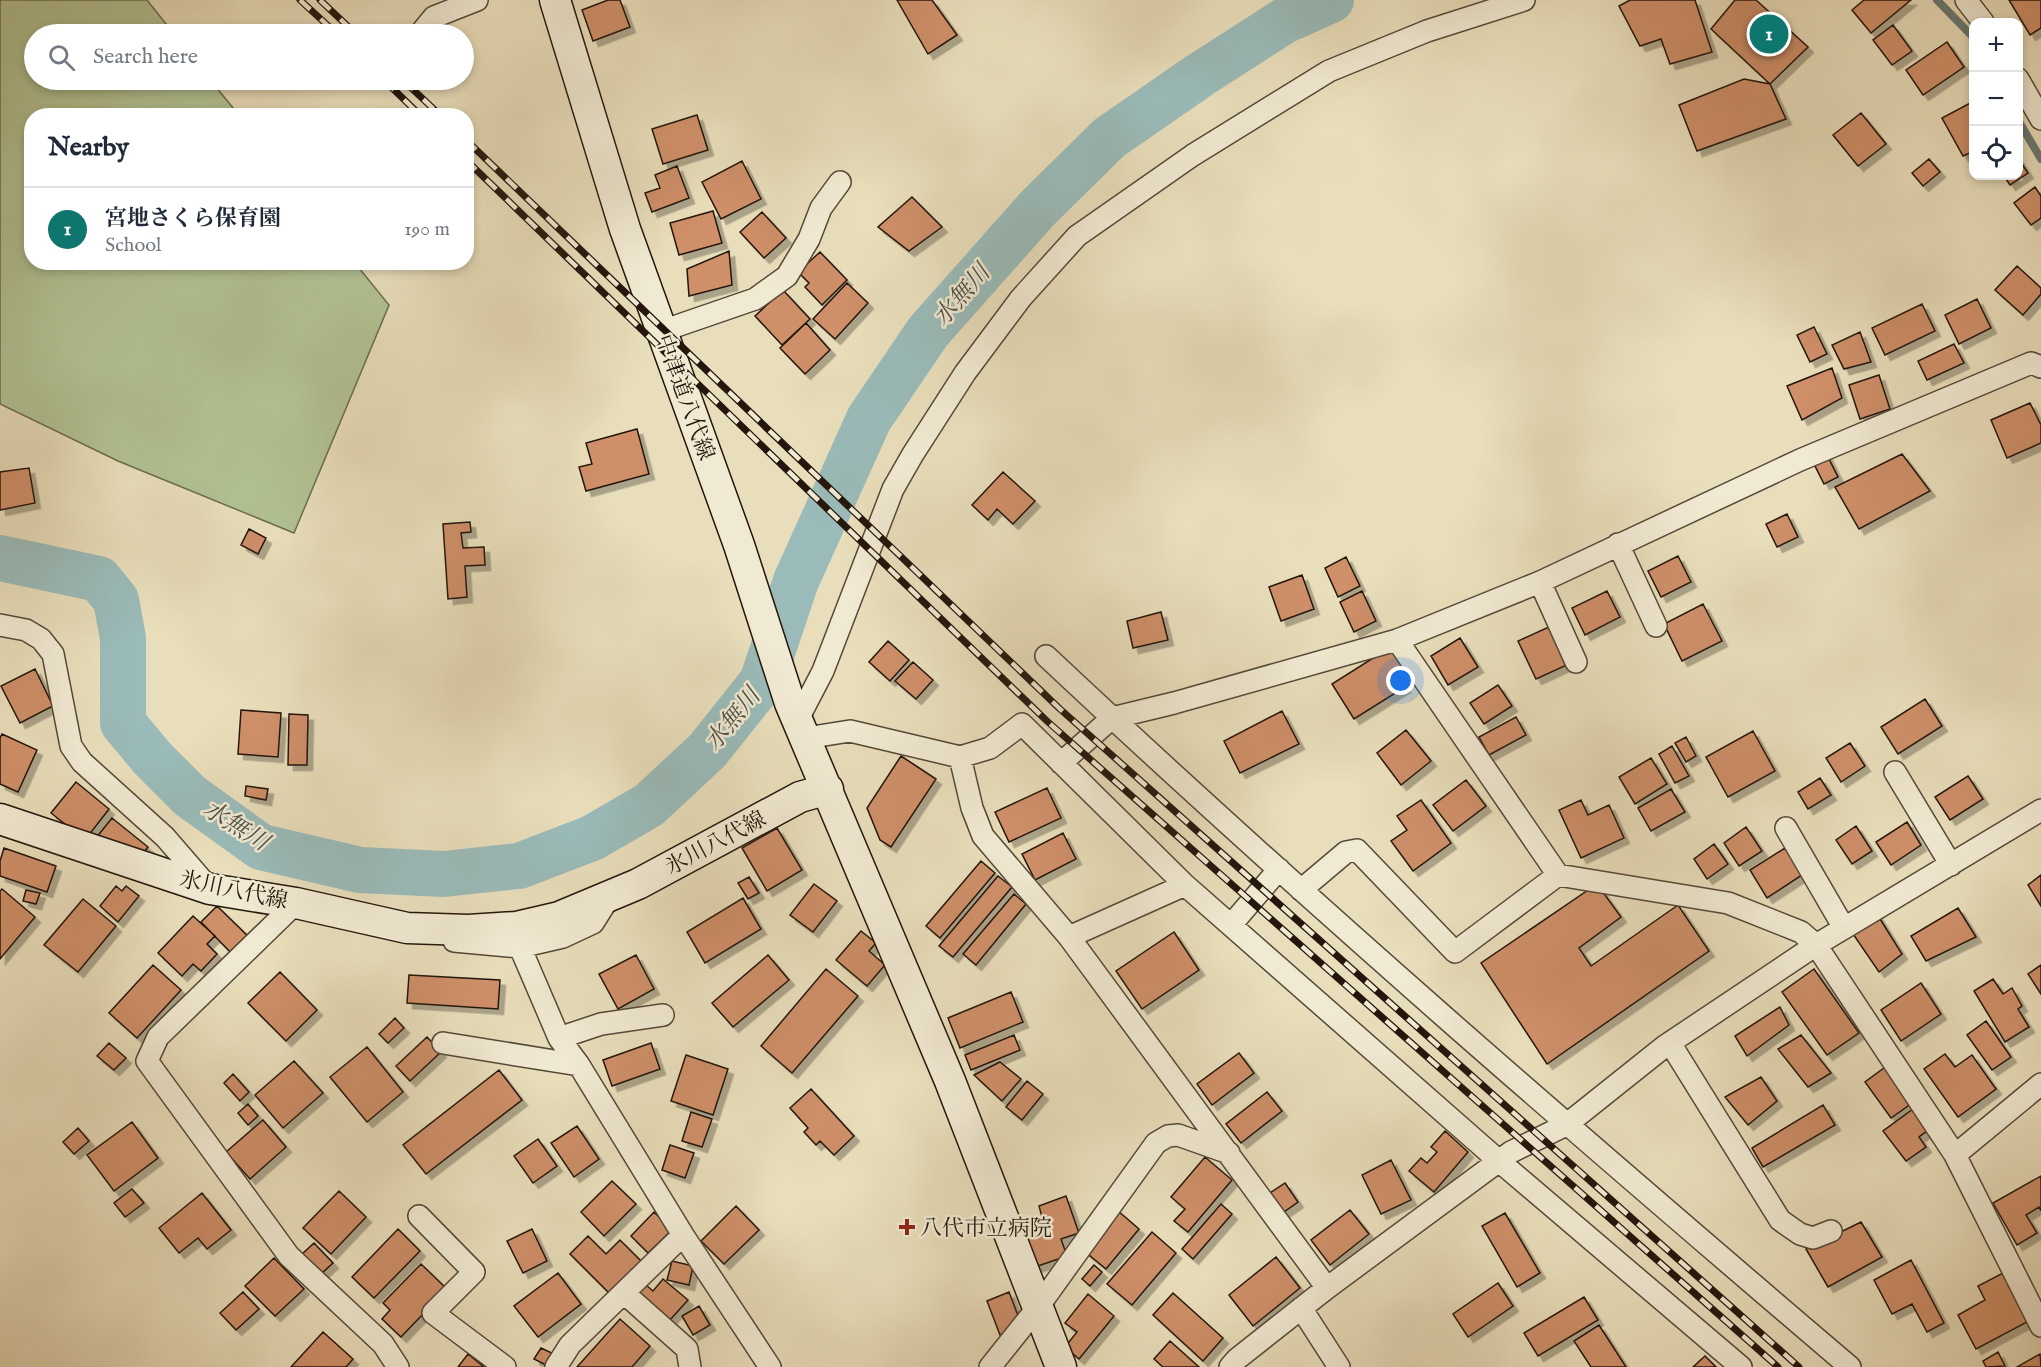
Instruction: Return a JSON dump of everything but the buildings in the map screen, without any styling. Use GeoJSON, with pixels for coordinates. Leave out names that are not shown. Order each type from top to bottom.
{"type":"FeatureCollection","features":[{"type":"Feature","properties":{"kind":"main road","name":"中津道八代線"},"geometry":{"type":"LineString","coordinates":[[555,0],[626,229],[798,720],[828,789]]}},
{"type":"Feature","properties":{"kind":"main road","name":"氷川八代線"},"geometry":{"type":"LineString","coordinates":[[0,819],[210,889],[296,903],[407,928],[468,930],[516,927],[559,917],[638,884],[800,797],[828,789]]}},
{"type":"Feature","properties":{"kind":"main road"},"geometry":{"type":"LineString","coordinates":[[828,789],[950,1081],[1061,1367]]}},
{"type":"Feature","properties":{"kind":"street"},"geometry":{"type":"LineString","coordinates":[[425,24],[432,8],[477,0]]}},
{"type":"Feature","properties":{"kind":"street"},"geometry":{"type":"LineString","coordinates":[[1524,0],[1427,31],[1329,71],[1193,155],[1077,236],[1022,298],[965,373],[913,454],[893,489],[823,670],[798,720],[960,757],[990,748],[1022,724],[1185,885],[1499,1161],[1741,1367]]}},
{"type":"Feature","properties":{"kind":"street"},"geometry":{"type":"LineString","coordinates":[[1966,0],[1980,18]]}},
{"type":"Feature","properties":{"kind":"street"},"geometry":{"type":"LineString","coordinates":[[2023,86],[2041,119]]}},
{"type":"Feature","properties":{"kind":"street"},"geometry":{"type":"LineString","coordinates":[[662,330],[754,299],[787,276],[809,239],[822,208],[840,182]]}},
{"type":"Feature","properties":{"kind":"street"},"geometry":{"type":"LineString","coordinates":[[1061,763],[1112,718],[1174,703],[1397,640],[1540,582],[1800,460],[2031,363],[2041,367]]}},
{"type":"Feature","properties":{"kind":"street"},"geometry":{"type":"LineString","coordinates":[[1618,544],[1656,626]]}},
{"type":"Feature","properties":{"kind":"street"},"geometry":{"type":"LineString","coordinates":[[1540,582],[1576,662]]}},
{"type":"Feature","properties":{"kind":"street"},"geometry":{"type":"LineString","coordinates":[[0,625],[26,630],[41,639],[53,654],[71,746],[82,762],[165,837],[210,889]]}},
{"type":"Feature","properties":{"kind":"street"},"geometry":{"type":"LineString","coordinates":[[1397,640],[1558,875]]}},
{"type":"Feature","properties":{"kind":"street"},"geometry":{"type":"LineString","coordinates":[[1046,656],[1301,890],[1566,1125],[1850,1367]]}},
{"type":"Feature","properties":{"kind":"street"},"geometry":{"type":"LineString","coordinates":[[960,757],[972,808],[983,836],[1069,937],[1327,1288]]}},
{"type":"Feature","properties":{"kind":"street"},"geometry":{"type":"LineString","coordinates":[[1895,772],[1951,865]]}},
{"type":"Feature","properties":{"kind":"street"},"geometry":{"type":"LineString","coordinates":[[1230,1367],[1327,1288],[1511,1152],[1566,1125],[1670,1043],[1816,945],[2041,810]]}},
{"type":"Feature","properties":{"kind":"street"},"geometry":{"type":"LineString","coordinates":[[1786,828],[1844,928]]}},
{"type":"Feature","properties":{"kind":"street"},"geometry":{"type":"LineString","coordinates":[[1301,890],[1346,852],[1357,850],[1455,952],[1558,875],[1728,903],[1801,932],[1816,945],[1954,1155],[2041,1326]]}},
{"type":"Feature","properties":{"kind":"street"},"geometry":{"type":"LineString","coordinates":[[1231,925],[1279,870]]}},
{"type":"Feature","properties":{"kind":"street"},"geometry":{"type":"LineString","coordinates":[[1069,937],[1185,885]]}},
{"type":"Feature","properties":{"kind":"street"},"geometry":{"type":"LineString","coordinates":[[407,928],[458,942],[520,947],[563,937],[593,923],[610,896]]}},
{"type":"Feature","properties":{"kind":"street"},"geometry":{"type":"LineString","coordinates":[[296,903],[158,1037],[147,1060],[288,1256],[383,1344],[398,1367]]}},
{"type":"Feature","properties":{"kind":"street"},"geometry":{"type":"LineString","coordinates":[[520,947],[559,1038],[579,1065],[683,1235],[770,1367]]}},
{"type":"Feature","properties":{"kind":"street"},"geometry":{"type":"LineString","coordinates":[[559,1038],[602,1024],[663,1015]]}},
{"type":"Feature","properties":{"kind":"street"},"geometry":{"type":"LineString","coordinates":[[443,1043],[579,1065]]}},
{"type":"Feature","properties":{"kind":"street"},"geometry":{"type":"LineString","coordinates":[[1670,1043],[1780,1221],[1800,1234],[1813,1238],[1831,1231]]}},
{"type":"Feature","properties":{"kind":"street"},"geometry":{"type":"LineString","coordinates":[[1954,1155],[2041,1084]]}},
{"type":"Feature","properties":{"kind":"street"},"geometry":{"type":"LineString","coordinates":[[990,1367],[1038,1307],[1156,1143],[1168,1136],[1178,1135],[1229,1153]]}},
{"type":"Feature","properties":{"kind":"street"},"geometry":{"type":"LineString","coordinates":[[418,1216],[474,1272],[434,1313],[505,1367]]}},
{"type":"Feature","properties":{"kind":"street"},"geometry":{"type":"LineString","coordinates":[[556,1367],[570,1345],[683,1235]]}},
{"type":"Feature","properties":{"kind":"street"},"geometry":{"type":"LineString","coordinates":[[624,1293],[687,1348],[690,1367]]}},
{"type":"Feature","properties":{"kind":"street"},"geometry":{"type":"LineString","coordinates":[[1301,1308],[1339,1367]]}},
{"type":"Feature","properties":{"kind":"green space"},"geometry":{"type":"Polygon","coordinates":[[[0,0],[147,0],[166,24],[24,24],[24,90],[218,90],[233,108],[24,108],[24,270],[361,270],[389,305],[294,533],[118,461],[0,404],[0,0]]]}},
{"type":"Feature","properties":{"kind":"waterway","name":"水無川"},"geometry":{"type":"LineString","coordinates":[[0,558],[99,579],[116,600],[123,638],[123,723],[152,758],[190,796],[261,847],[360,870],[444,874],[519,866],[592,838],[649,805],[707,751],[762,682],[796,581],[869,419],[928,332],[1037,209],[1109,138],[1284,21],[1331,0]]}},
{"type":"Feature","properties":{"kind":"waterway"},"geometry":{"type":"LineString","coordinates":[[1937,0],[1969,33]]}},
{"type":"Feature","properties":{"kind":"waterway"},"geometry":{"type":"LineString","coordinates":[[2022,126],[2041,159]]}},
{"type":"Feature","properties":{"kind":"railway"},"geometry":{"type":"LineString","coordinates":[[300,0],[326,24]]}},
{"type":"Feature","properties":{"kind":"railway"},"geometry":{"type":"LineString","coordinates":[[320,0],[345,24]]}},
{"type":"Feature","properties":{"kind":"railway"},"geometry":{"type":"LineString","coordinates":[[394,90],[413,108]]}},
{"type":"Feature","properties":{"kind":"railway"},"geometry":{"type":"LineString","coordinates":[[414,90],[433,108]]}},
{"type":"Feature","properties":{"kind":"railway"},"geometry":{"type":"LineString","coordinates":[[474,148],[1060,709],[1799,1367]]}},
{"type":"Feature","properties":{"kind":"railway"},"geometry":{"type":"LineString","coordinates":[[474,168],[1048,722],[1778,1367]]}},
{"type":"Feature","properties":{"kind":"place","name":"宮地さくら保育園"},"geometry":{"type":"Point","coordinates":[1769,34]}},
{"type":"Feature","properties":{"kind":"place","name":"八代市立病院"},"geometry":{"type":"Point","coordinates":[907,1227]}}]}
